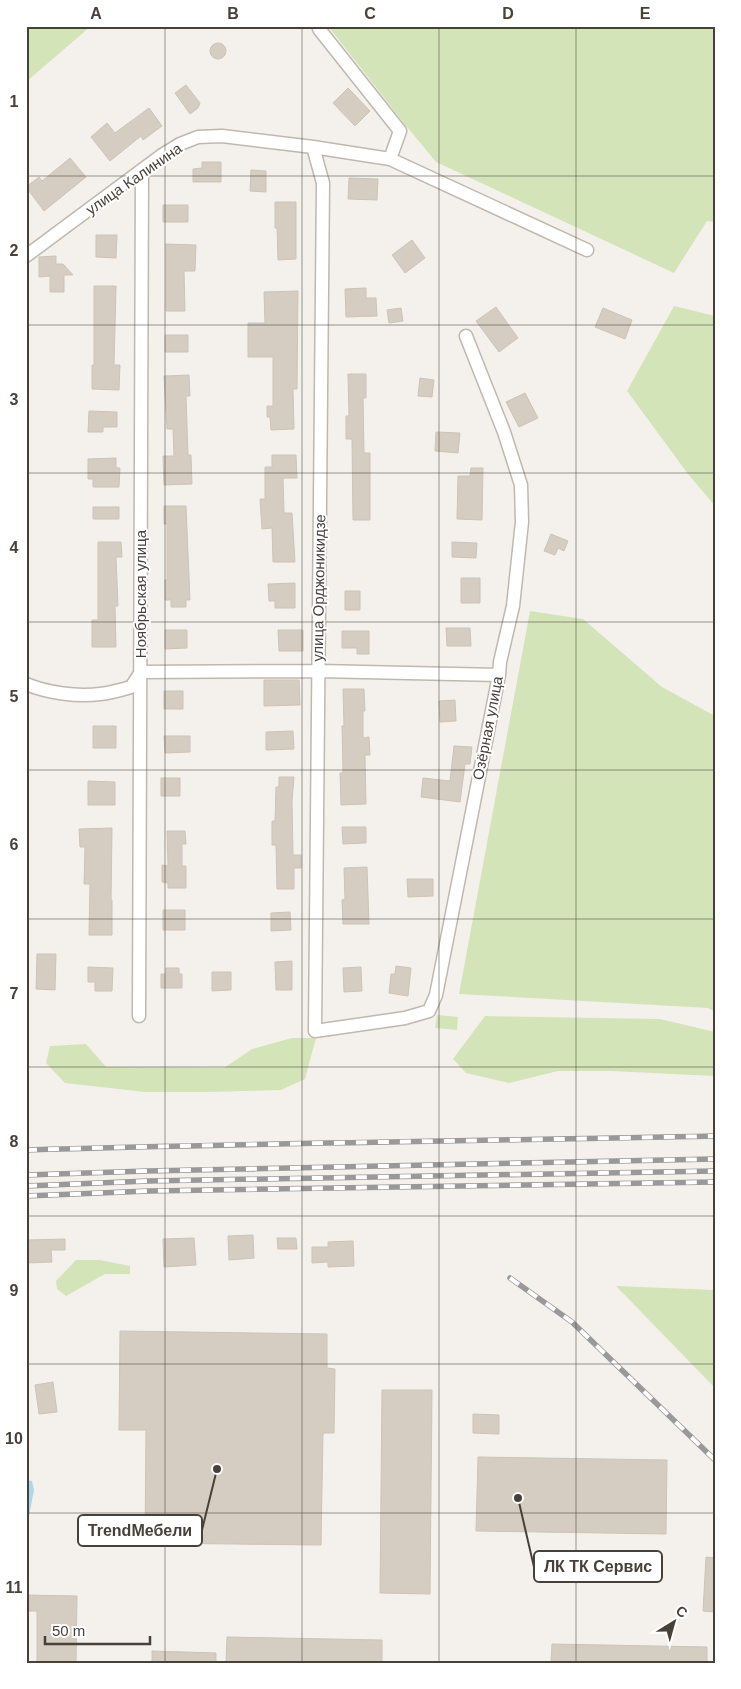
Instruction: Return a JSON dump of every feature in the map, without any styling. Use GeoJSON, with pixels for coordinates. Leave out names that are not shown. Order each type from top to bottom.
{"type":"FeatureCollection","features":[{"type":"Feature","properties":{"kind":"street"},"geometry":{"type":"LineString","coordinates":[[319,30],[400,131],[390,159]]}},
{"type":"Feature","properties":{"kind":"street","name":"улица Калинина"},"geometry":{"type":"LineString","coordinates":[[26,256],[180,144],[198,137],[222,136],[390,159],[587,250]]}},
{"type":"Feature","properties":{"kind":"street","name":"улица Орджоникидзе"},"geometry":{"type":"LineString","coordinates":[[312,147],[323,183],[315,1031]]}},
{"type":"Feature","properties":{"kind":"street","name":"Ноябрьская улица"},"geometry":{"type":"LineString","coordinates":[[139,1016],[142,171]]}},
{"type":"Feature","properties":{"kind":"street","name":"Озёрная улица"},"geometry":{"type":"LineString","coordinates":[[315,1031],[405,1018],[429,1010],[436,995],[514,597],[522,522],[521,485],[504,432],[466,336]]}},
{"type":"Feature","properties":{"kind":"street"},"geometry":{"type":"LineString","coordinates":[[26,684],[33,687],[86,695],[102,694],[132,687],[141,672],[499,675]]}},
{"type":"Feature","properties":{"kind":"green space"},"geometry":{"type":"Polygon","coordinates":[[[26,26],[91,26],[26,82],[26,26]]]}},
{"type":"Feature","properties":{"kind":"green space"},"geometry":{"type":"Polygon","coordinates":[[[328,26],[715,26],[715,222],[707,221],[674,273],[436,162],[328,26]]]}},
{"type":"Feature","properties":{"kind":"green space"},"geometry":{"type":"Polygon","coordinates":[[[674,306],[715,316],[715,506],[688,474],[627,391],[674,306]]]}},
{"type":"Feature","properties":{"kind":"green space"},"geometry":{"type":"Polygon","coordinates":[[[530,611],[583,619],[662,687],[715,716],[715,1012],[708,1008],[459,994],[530,611]]]}},
{"type":"Feature","properties":{"kind":"green space"},"geometry":{"type":"Polygon","coordinates":[[[437,1015],[458,1017],[457,1030],[435,1028],[437,1015]]]}},
{"type":"Feature","properties":{"kind":"green space"},"geometry":{"type":"Polygon","coordinates":[[[485,1016],[660,1019],[715,1032],[715,1076],[611,1071],[558,1071],[509,1083],[466,1073],[453,1059],[485,1016]]]}},
{"type":"Feature","properties":{"kind":"green space"},"geometry":{"type":"Polygon","coordinates":[[[292,1038],[316,1038],[305,1079],[281,1090],[145,1092],[65,1083],[46,1063],[50,1046],[86,1044],[106,1067],[224,1068],[252,1049],[292,1038]]]}},
{"type":"Feature","properties":{"kind":"green space"},"geometry":{"type":"Polygon","coordinates":[[[76,1260],[100,1260],[130,1266],[130,1274],[105,1274],[66,1296],[57,1289],[56,1281],[76,1260]]]}},
{"type":"Feature","properties":{"kind":"green space"},"geometry":{"type":"Polygon","coordinates":[[[616,1286],[715,1290],[715,1388],[616,1286]]]}},
{"type":"Feature","properties":{"kind":"water"},"geometry":{"type":"Polygon","coordinates":[[[26,1480],[32,1481],[34,1490],[26,1532],[26,1480]]]}},
{"type":"Feature","properties":{"kind":"building"},"geometry":{"type":"Polygon","coordinates":[[[215,43],[221,43],[226,48],[224,57],[215,59],[210,54],[210,48],[215,43]]]}},
{"type":"Feature","properties":{"kind":"building"},"geometry":{"type":"Polygon","coordinates":[[[186,85],[200,103],[198,108],[190,114],[175,93],[186,85]]]}},
{"type":"Feature","properties":{"kind":"building"},"geometry":{"type":"Polygon","coordinates":[[[348,88],[370,111],[355,126],[333,103],[348,88]]]}},
{"type":"Feature","properties":{"kind":"building"},"geometry":{"type":"Polygon","coordinates":[[[149,108],[162,126],[143,140],[141,136],[110,161],[91,137],[107,123],[115,133],[149,108]]]}},
{"type":"Feature","properties":{"kind":"building"},"geometry":{"type":"Polygon","coordinates":[[[70,158],[86,177],[44,211],[26,187],[39,177],[42,181],[70,158]]]}},
{"type":"Feature","properties":{"kind":"building"},"geometry":{"type":"Polygon","coordinates":[[[202,162],[221,162],[221,182],[193,182],[193,169],[202,168],[202,162]]]}},
{"type":"Feature","properties":{"kind":"building"},"geometry":{"type":"Polygon","coordinates":[[[251,170],[266,171],[266,192],[250,191],[251,170]]]}},
{"type":"Feature","properties":{"kind":"building"},"geometry":{"type":"Polygon","coordinates":[[[349,178],[378,179],[377,200],[348,199],[349,178]]]}},
{"type":"Feature","properties":{"kind":"building"},"geometry":{"type":"Polygon","coordinates":[[[275,202],[296,202],[296,259],[278,260],[275,202]]]}},
{"type":"Feature","properties":{"kind":"building"},"geometry":{"type":"Polygon","coordinates":[[[163,205],[188,205],[188,222],[163,222],[163,205]]]}},
{"type":"Feature","properties":{"kind":"building"},"geometry":{"type":"Polygon","coordinates":[[[96,235],[117,235],[116,258],[96,257],[96,235]]]}},
{"type":"Feature","properties":{"kind":"building"},"geometry":{"type":"Polygon","coordinates":[[[412,240],[425,258],[405,273],[392,255],[412,240]]]}},
{"type":"Feature","properties":{"kind":"building"},"geometry":{"type":"Polygon","coordinates":[[[166,244],[196,245],[195,271],[184,271],[185,311],[166,311],[166,244]]]}},
{"type":"Feature","properties":{"kind":"building"},"geometry":{"type":"Polygon","coordinates":[[[56,256],[56,264],[63,264],[73,275],[64,275],[64,292],[50,292],[50,276],[39,277],[39,257],[56,256]]]}},
{"type":"Feature","properties":{"kind":"building"},"geometry":{"type":"Polygon","coordinates":[[[94,286],[116,286],[114,365],[120,365],[119,390],[92,389],[92,365],[94,365],[94,286]]]}},
{"type":"Feature","properties":{"kind":"building"},"geometry":{"type":"Polygon","coordinates":[[[366,288],[366,298],[376,298],[377,316],[346,317],[345,289],[366,288]]]}},
{"type":"Feature","properties":{"kind":"building"},"geometry":{"type":"Polygon","coordinates":[[[298,291],[297,389],[293,389],[294,429],[271,430],[270,417],[267,417],[267,406],[273,406],[273,357],[248,357],[248,323],[265,323],[264,292],[298,291]]]}},
{"type":"Feature","properties":{"kind":"building"},"geometry":{"type":"Polygon","coordinates":[[[496,307],[518,338],[499,352],[476,321],[496,307]]]}},
{"type":"Feature","properties":{"kind":"building"},"geometry":{"type":"Polygon","coordinates":[[[401,308],[403,321],[389,323],[387,310],[401,308]]]}},
{"type":"Feature","properties":{"kind":"building"},"geometry":{"type":"Polygon","coordinates":[[[603,308],[632,320],[625,339],[595,327],[603,308]]]}},
{"type":"Feature","properties":{"kind":"building"},"geometry":{"type":"Polygon","coordinates":[[[165,335],[188,335],[188,352],[165,352],[165,335]]]}},
{"type":"Feature","properties":{"kind":"building"},"geometry":{"type":"Polygon","coordinates":[[[348,374],[366,374],[366,398],[363,398],[364,453],[370,453],[370,520],[353,520],[352,439],[346,439],[346,416],[349,416],[348,374]]]}},
{"type":"Feature","properties":{"kind":"building"},"geometry":{"type":"Polygon","coordinates":[[[189,375],[190,396],[186,396],[188,455],[191,455],[192,484],[164,485],[163,456],[174,456],[173,429],[167,429],[164,376],[189,375]]]}},
{"type":"Feature","properties":{"kind":"building"},"geometry":{"type":"Polygon","coordinates":[[[420,378],[434,380],[432,397],[418,396],[420,378]]]}},
{"type":"Feature","properties":{"kind":"building"},"geometry":{"type":"Polygon","coordinates":[[[525,393],[538,418],[519,427],[506,402],[525,393]]]}},
{"type":"Feature","properties":{"kind":"building"},"geometry":{"type":"Polygon","coordinates":[[[89,411],[117,412],[117,427],[103,427],[103,432],[88,432],[89,411]]]}},
{"type":"Feature","properties":{"kind":"building"},"geometry":{"type":"Polygon","coordinates":[[[436,432],[460,433],[458,453],[435,451],[436,432]]]}},
{"type":"Feature","properties":{"kind":"building"},"geometry":{"type":"Polygon","coordinates":[[[272,455],[296,455],[297,478],[283,478],[284,513],[292,513],[295,562],[273,562],[272,528],[262,529],[260,499],[265,499],[265,467],[272,467],[272,455]]]}},
{"type":"Feature","properties":{"kind":"building"},"geometry":{"type":"Polygon","coordinates":[[[116,458],[116,468],[120,468],[119,487],[93,487],[93,479],[88,479],[88,459],[116,458]]]}},
{"type":"Feature","properties":{"kind":"building"},"geometry":{"type":"Polygon","coordinates":[[[471,468],[483,468],[482,520],[457,519],[458,476],[470,476],[471,468]]]}},
{"type":"Feature","properties":{"kind":"building"},"geometry":{"type":"Polygon","coordinates":[[[164,506],[186,506],[190,600],[186,600],[186,607],[171,607],[171,600],[165,600],[167,524],[164,524],[164,506]]]}},
{"type":"Feature","properties":{"kind":"building"},"geometry":{"type":"Polygon","coordinates":[[[93,507],[119,507],[119,519],[93,519],[93,507]]]}},
{"type":"Feature","properties":{"kind":"building"},"geometry":{"type":"Polygon","coordinates":[[[551,534],[568,541],[564,551],[558,548],[555,555],[544,551],[551,534]]]}},
{"type":"Feature","properties":{"kind":"building"},"geometry":{"type":"Polygon","coordinates":[[[98,542],[121,542],[122,557],[116,557],[118,606],[115,606],[116,647],[92,647],[92,620],[98,620],[98,542]]]}},
{"type":"Feature","properties":{"kind":"building"},"geometry":{"type":"Polygon","coordinates":[[[452,542],[477,543],[476,558],[452,557],[452,542]]]}},
{"type":"Feature","properties":{"kind":"building"},"geometry":{"type":"Polygon","coordinates":[[[461,578],[480,578],[480,603],[461,603],[461,578]]]}},
{"type":"Feature","properties":{"kind":"building"},"geometry":{"type":"Polygon","coordinates":[[[295,583],[295,608],[275,608],[275,601],[269,601],[268,584],[295,583]]]}},
{"type":"Feature","properties":{"kind":"building"},"geometry":{"type":"Polygon","coordinates":[[[345,591],[360,591],[360,610],[345,610],[345,591]]]}},
{"type":"Feature","properties":{"kind":"building"},"geometry":{"type":"Polygon","coordinates":[[[446,628],[470,628],[471,646],[447,646],[446,628]]]}},
{"type":"Feature","properties":{"kind":"building"},"geometry":{"type":"Polygon","coordinates":[[[165,630],[187,630],[187,648],[165,649],[165,630]]]}},
{"type":"Feature","properties":{"kind":"building"},"geometry":{"type":"Polygon","coordinates":[[[278,630],[303,630],[303,651],[279,651],[278,630]]]}},
{"type":"Feature","properties":{"kind":"building"},"geometry":{"type":"Polygon","coordinates":[[[342,631],[369,631],[369,654],[357,654],[357,648],[342,648],[342,631]]]}},
{"type":"Feature","properties":{"kind":"building"},"geometry":{"type":"Polygon","coordinates":[[[264,680],[299,680],[300,705],[264,706],[264,680]]]}},
{"type":"Feature","properties":{"kind":"building"},"geometry":{"type":"Polygon","coordinates":[[[343,689],[364,689],[363,738],[369,737],[370,755],[365,755],[366,804],[341,805],[340,773],[343,773],[342,726],[344,726],[343,689]]]}},
{"type":"Feature","properties":{"kind":"building"},"geometry":{"type":"Polygon","coordinates":[[[164,691],[183,691],[183,709],[164,709],[164,691]]]}},
{"type":"Feature","properties":{"kind":"building"},"geometry":{"type":"Polygon","coordinates":[[[455,700],[456,721],[440,722],[439,701],[455,700]]]}},
{"type":"Feature","properties":{"kind":"building"},"geometry":{"type":"Polygon","coordinates":[[[93,726],[116,726],[116,748],[93,748],[93,726]]]}},
{"type":"Feature","properties":{"kind":"building"},"geometry":{"type":"Polygon","coordinates":[[[293,731],[294,749],[266,750],[266,732],[293,731]]]}},
{"type":"Feature","properties":{"kind":"building"},"geometry":{"type":"Polygon","coordinates":[[[164,736],[190,736],[190,752],[165,753],[164,736]]]}},
{"type":"Feature","properties":{"kind":"building"},"geometry":{"type":"Polygon","coordinates":[[[454,746],[472,747],[470,764],[465,764],[460,802],[421,797],[423,778],[450,781],[454,746]]]}},
{"type":"Feature","properties":{"kind":"building"},"geometry":{"type":"Polygon","coordinates":[[[279,777],[294,777],[292,801],[293,855],[301,855],[301,868],[294,868],[294,889],[277,889],[276,845],[272,845],[272,821],[275,821],[276,787],[279,787],[279,777]]]}},
{"type":"Feature","properties":{"kind":"building"},"geometry":{"type":"Polygon","coordinates":[[[161,778],[180,778],[180,796],[161,796],[161,778]]]}},
{"type":"Feature","properties":{"kind":"building"},"geometry":{"type":"Polygon","coordinates":[[[88,781],[115,782],[115,805],[88,805],[88,781]]]}},
{"type":"Feature","properties":{"kind":"building"},"geometry":{"type":"Polygon","coordinates":[[[342,827],[366,827],[366,843],[343,844],[342,827]]]}},
{"type":"Feature","properties":{"kind":"building"},"geometry":{"type":"Polygon","coordinates":[[[112,828],[112,935],[89,935],[90,884],[84,884],[85,847],[80,847],[79,829],[112,828]]]}},
{"type":"Feature","properties":{"kind":"building"},"geometry":{"type":"Polygon","coordinates":[[[167,831],[185,831],[186,844],[182,844],[182,866],[186,866],[186,888],[168,888],[168,883],[162,882],[162,865],[168,866],[167,831]]]}},
{"type":"Feature","properties":{"kind":"building"},"geometry":{"type":"Polygon","coordinates":[[[367,867],[369,924],[343,924],[342,900],[345,899],[344,868],[367,867]]]}},
{"type":"Feature","properties":{"kind":"building"},"geometry":{"type":"Polygon","coordinates":[[[407,879],[433,879],[433,896],[408,897],[407,879]]]}},
{"type":"Feature","properties":{"kind":"building"},"geometry":{"type":"Polygon","coordinates":[[[163,910],[185,910],[185,930],[163,930],[163,910]]]}},
{"type":"Feature","properties":{"kind":"building"},"geometry":{"type":"Polygon","coordinates":[[[290,912],[291,930],[271,931],[271,913],[290,912]]]}},
{"type":"Feature","properties":{"kind":"building"},"geometry":{"type":"Polygon","coordinates":[[[37,954],[56,954],[55,990],[36,989],[37,954]]]}},
{"type":"Feature","properties":{"kind":"building"},"geometry":{"type":"Polygon","coordinates":[[[292,961],[292,990],[276,990],[275,962],[292,961]]]}},
{"type":"Feature","properties":{"kind":"building"},"geometry":{"type":"Polygon","coordinates":[[[396,966],[411,968],[408,996],[389,993],[391,974],[395,974],[396,966]]]}},
{"type":"Feature","properties":{"kind":"building"},"geometry":{"type":"Polygon","coordinates":[[[88,967],[113,968],[112,991],[95,991],[95,982],[88,982],[88,967]]]}},
{"type":"Feature","properties":{"kind":"building"},"geometry":{"type":"Polygon","coordinates":[[[361,967],[362,991],[344,992],[343,968],[361,967]]]}},
{"type":"Feature","properties":{"kind":"building"},"geometry":{"type":"Polygon","coordinates":[[[166,968],[179,968],[179,974],[182,974],[182,988],[161,988],[161,974],[166,974],[166,968]]]}},
{"type":"Feature","properties":{"kind":"building"},"geometry":{"type":"Polygon","coordinates":[[[212,972],[231,972],[231,990],[212,991],[212,972]]]}},
{"type":"Feature","properties":{"kind":"building"},"geometry":{"type":"Polygon","coordinates":[[[253,1235],[254,1258],[229,1260],[228,1236],[253,1235]]]}},
{"type":"Feature","properties":{"kind":"building"},"geometry":{"type":"Polygon","coordinates":[[[194,1238],[196,1265],[164,1267],[163,1239],[194,1238]]]}},
{"type":"Feature","properties":{"kind":"building"},"geometry":{"type":"Polygon","coordinates":[[[277,1238],[296,1238],[297,1249],[278,1249],[277,1238]]]}},
{"type":"Feature","properties":{"kind":"building"},"geometry":{"type":"Polygon","coordinates":[[[65,1239],[65,1250],[51,1250],[52,1262],[26,1263],[26,1240],[65,1239]]]}},
{"type":"Feature","properties":{"kind":"building"},"geometry":{"type":"Polygon","coordinates":[[[353,1241],[354,1266],[328,1267],[328,1262],[312,1263],[312,1247],[328,1247],[328,1242],[353,1241]]]}},
{"type":"Feature","properties":{"kind":"building"},"geometry":{"type":"Polygon","coordinates":[[[120,1331],[327,1334],[327,1368],[335,1369],[334,1433],[323,1433],[321,1545],[145,1543],[146,1430],[119,1430],[120,1331]]]}},
{"type":"Feature","properties":{"kind":"building"},"geometry":{"type":"Polygon","coordinates":[[[53,1382],[57,1412],[39,1414],[35,1385],[53,1382]]]}},
{"type":"Feature","properties":{"kind":"building"},"geometry":{"type":"Polygon","coordinates":[[[382,1390],[432,1390],[430,1594],[380,1593],[382,1390]]]}},
{"type":"Feature","properties":{"kind":"building"},"geometry":{"type":"Polygon","coordinates":[[[473,1414],[499,1415],[499,1434],[473,1433],[473,1414]]]}},
{"type":"Feature","properties":{"kind":"building"},"geometry":{"type":"Polygon","coordinates":[[[478,1457],[667,1460],[666,1534],[476,1531],[478,1457]]]}},
{"type":"Feature","properties":{"kind":"building"},"geometry":{"type":"Polygon","coordinates":[[[706,1557],[715,1558],[715,1612],[703,1611],[706,1557]]]}},
{"type":"Feature","properties":{"kind":"building"},"geometry":{"type":"Polygon","coordinates":[[[26,1595],[77,1596],[76,1663],[37,1663],[37,1611],[26,1611],[26,1595]]]}},
{"type":"Feature","properties":{"kind":"building"},"geometry":{"type":"Polygon","coordinates":[[[227,1637],[382,1640],[382,1663],[226,1663],[227,1637]]]}},
{"type":"Feature","properties":{"kind":"building"},"geometry":{"type":"Polygon","coordinates":[[[552,1644],[707,1647],[707,1663],[551,1663],[552,1644]]]}},
{"type":"Feature","properties":{"kind":"building"},"geometry":{"type":"Polygon","coordinates":[[[152,1651],[216,1653],[216,1663],[152,1663],[152,1651]]]}},
{"type":"Feature","properties":{"kind":"railway"},"geometry":{"type":"LineString","coordinates":[[26,1150],[715,1136]]}},
{"type":"Feature","properties":{"kind":"railway"},"geometry":{"type":"LineString","coordinates":[[26,1175],[715,1159]]}},
{"type":"Feature","properties":{"kind":"railway"},"geometry":{"type":"LineString","coordinates":[[26,1186],[148,1181],[715,1171]]}},
{"type":"Feature","properties":{"kind":"railway"},"geometry":{"type":"LineString","coordinates":[[26,1196],[149,1191],[715,1182]]}},
{"type":"Feature","properties":{"kind":"railway"},"geometry":{"type":"LineString","coordinates":[[510,1278],[572,1322],[715,1460]]}},
{"type":"Feature","properties":{"kind":"place","name":"TrendМебели"},"geometry":{"type":"Point","coordinates":[217,1469]}},
{"type":"Feature","properties":{"kind":"place","name":"ЛК ТК Сервис"},"geometry":{"type":"Point","coordinates":[518,1498]}}]}
